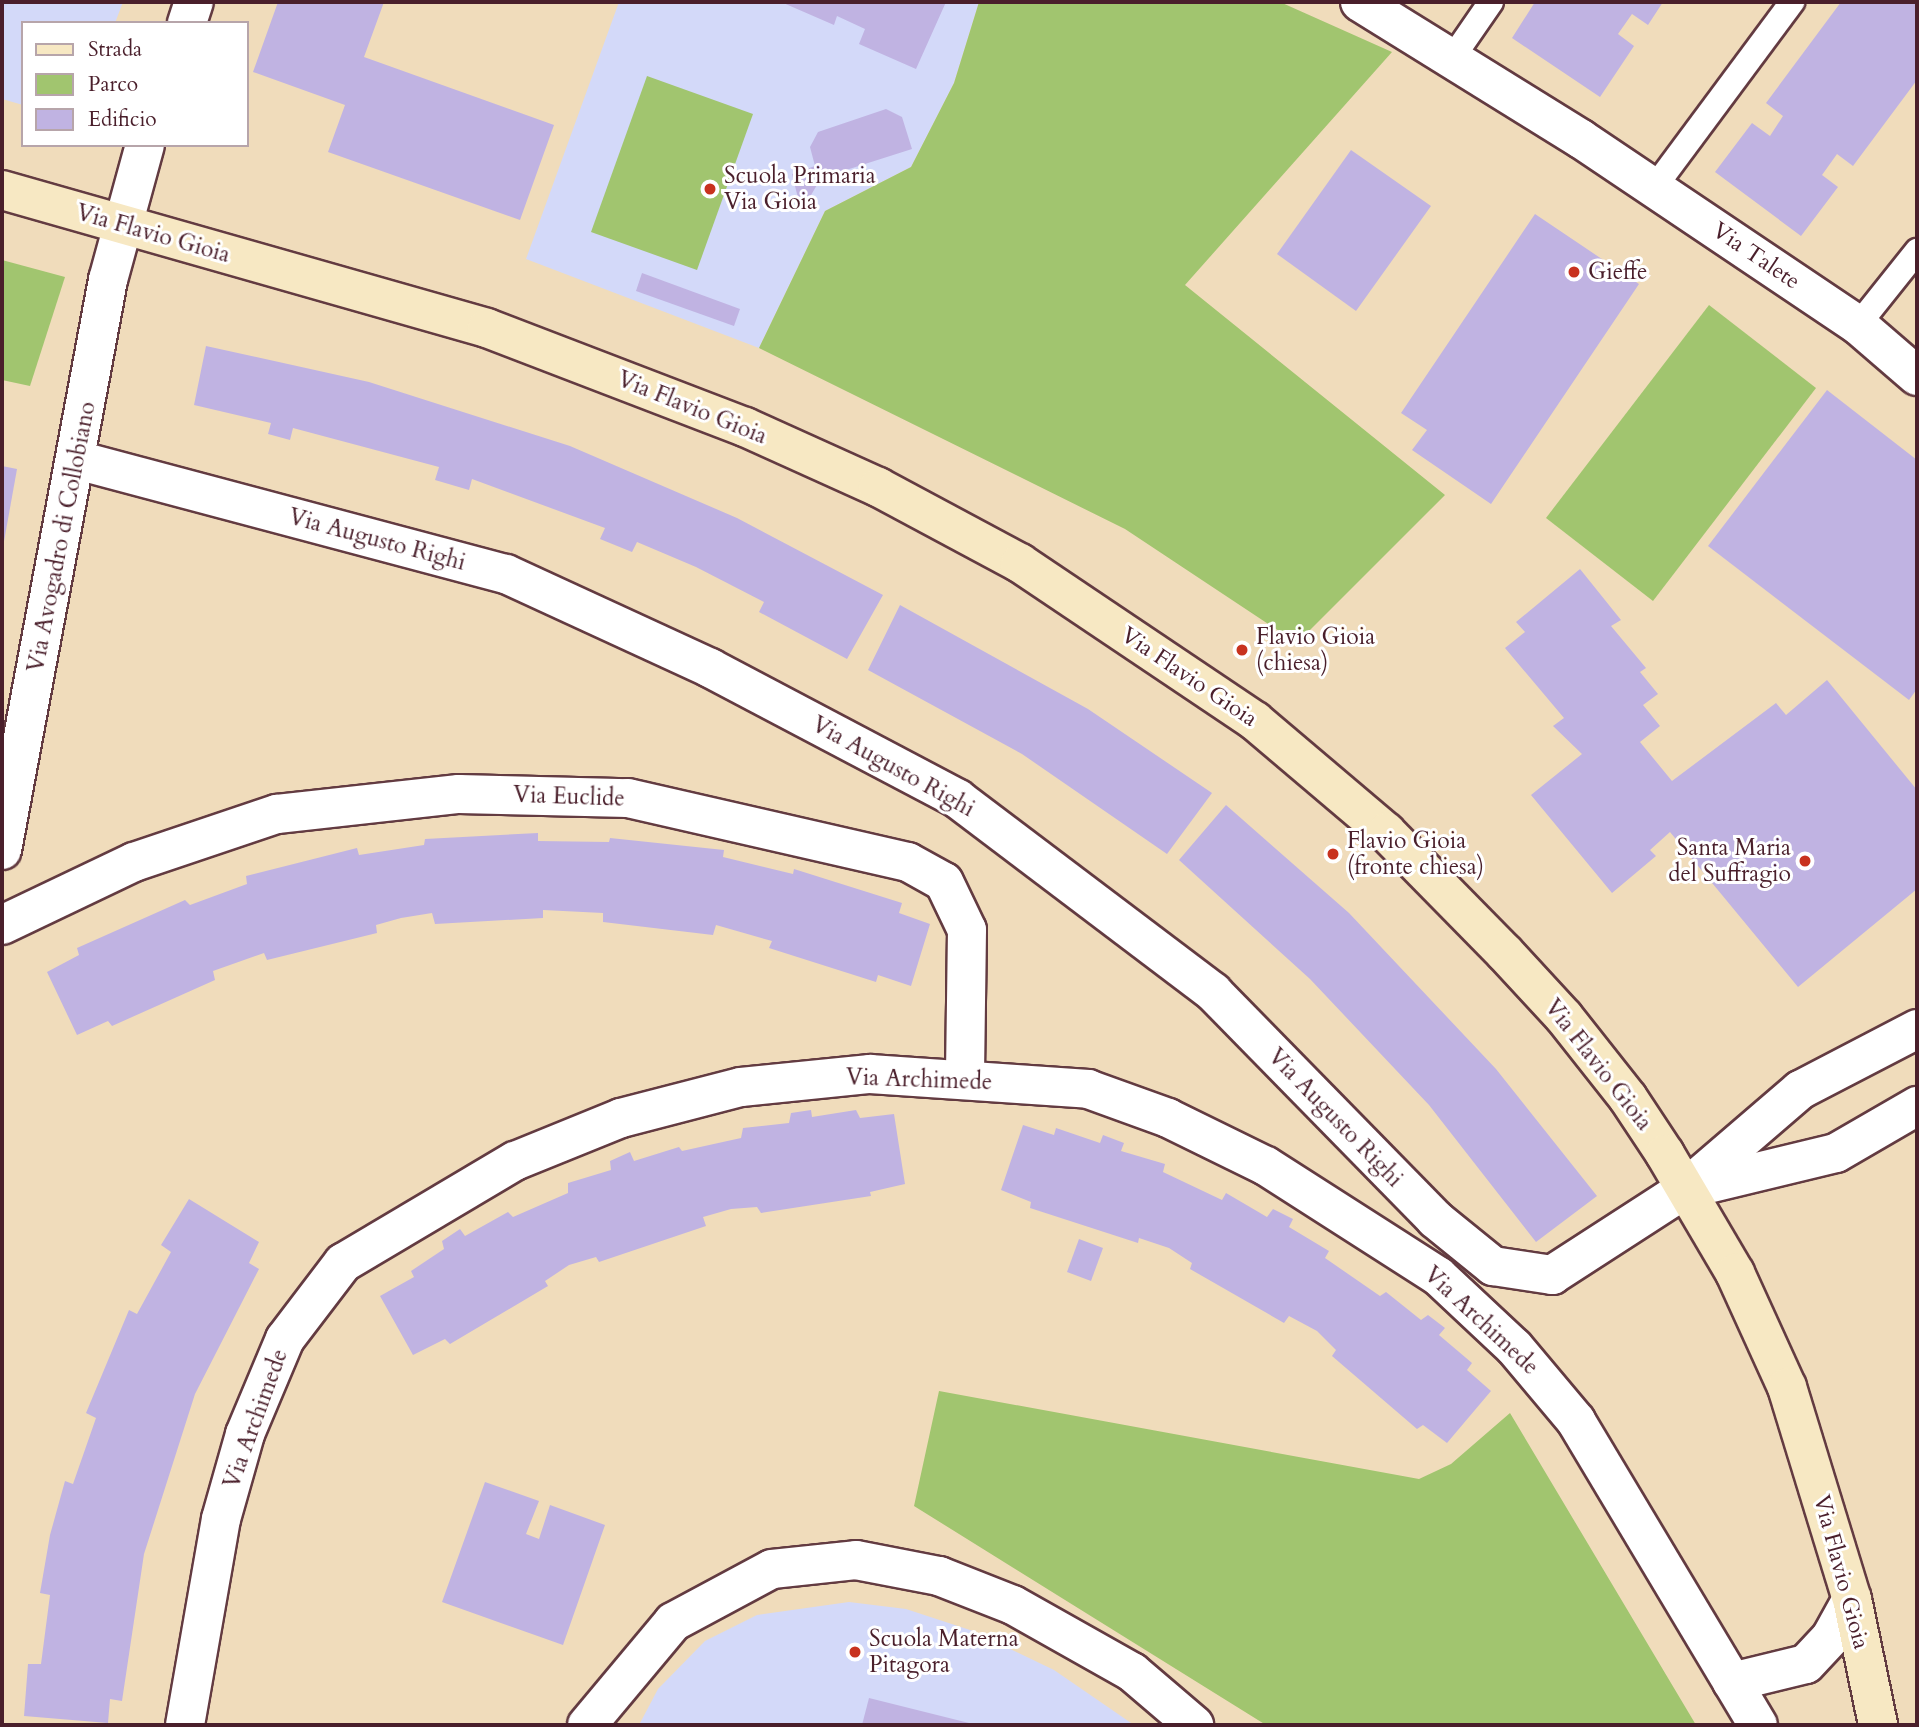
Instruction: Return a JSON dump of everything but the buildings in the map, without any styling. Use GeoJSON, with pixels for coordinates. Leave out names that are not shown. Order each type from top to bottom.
{"type":"FeatureCollection","features":[{"type":"Feature","properties":{"kind":"main road","name":"Via Flavio Gioia"},"geometry":{"type":"LineString","coordinates":[[2,190],[487,328],[778,442],[878,487],[1020,563],[1255,721],[1386,832],[1564,1017],[1628,1098],[1685,1189],[1735,1273],[1787,1387],[1852,1599],[1878,1725]]}},
{"type":"Feature","properties":{"kind":"street"},"geometry":{"type":"LineString","coordinates":[[188,21],[194,2]]}},
{"type":"Feature","properties":{"kind":"street","name":"Via Talete"},"geometry":{"type":"LineString","coordinates":[[1360,2],[1453,57],[1654,188],[1858,325],[1917,376]]}},
{"type":"Feature","properties":{"kind":"street"},"geometry":{"type":"LineString","coordinates":[[120,225],[144,147]]}},
{"type":"Feature","properties":{"kind":"street","name":"Via Avogadro di Collobiano"},"geometry":{"type":"LineString","coordinates":[[2,850],[120,225]]}},
{"type":"Feature","properties":{"kind":"street","name":"Via Augusto Righi"},"geometry":{"type":"LineString","coordinates":[[77,460],[506,574],[710,667],[958,799],[1213,992],[1435,1219],[1493,1266],[1552,1275],[1685,1189]]}},
{"type":"Feature","properties":{"kind":"street","name":"Via Euclide"},"geometry":{"type":"LineString","coordinates":[[2,925],[134,862],[277,814],[459,794],[628,798],[908,862],[944,882],[967,930],[965,1080]]}},
{"type":"Feature","properties":{"kind":"street"},"geometry":{"type":"LineString","coordinates":[[1685,1189],[1800,1090],[1917,1030]]}},
{"type":"Feature","properties":{"kind":"street","name":"Via Archimede"},"geometry":{"type":"LineString","coordinates":[[186,1725],[218,1532],[245,1434],[285,1339],[343,1263],[515,1161],[621,1118],[741,1087],[870,1074],[1088,1090],[1168,1118],[1266,1166],[1438,1276],[1514,1347],[1576,1421],[1758,1725]]}},
{"type":"Feature","properties":{"kind":"street"},"geometry":{"type":"LineString","coordinates":[[1685,1189],[1836,1153],[1917,1106]]}},
{"type":"Feature","properties":{"kind":"street"},"geometry":{"type":"LineString","coordinates":[[587,1725],[673,1622],[772,1569],[856,1560],[939,1576],[986,1593],[1132,1672],[1194,1725]]}},
{"type":"Feature","properties":{"kind":"street"},"geometry":{"type":"LineString","coordinates":[[1732,1682],[1806,1664],[1831,1637],[1852,1599]]}},
{"type":"Feature","properties":{"kind":"lane"},"geometry":{"type":"LineString","coordinates":[[1453,57],[1491,2]]}},
{"type":"Feature","properties":{"kind":"lane"},"geometry":{"type":"LineString","coordinates":[[1654,188],[1792,2]]}},
{"type":"Feature","properties":{"kind":"lane"},"geometry":{"type":"LineString","coordinates":[[1858,325],[1917,251]]}},
{"type":"Feature","properties":{"kind":"shaded area"},"geometry":{"type":"Polygon","coordinates":[[[2,2],[123,2],[116,21],[21,21],[21,104],[2,99],[2,2]]]}},
{"type":"Feature","properties":{"kind":"shaded area","name":"Scuola Primaria Via Gioia"},"geometry":{"type":"Polygon","coordinates":[[[619,2],[979,2],[954,83],[911,167],[825,211],[759,348],[526,259],[619,2]]]}},
{"type":"Feature","properties":{"kind":"shaded area","name":"Scuola Materna Pitagora"},"geometry":{"type":"Polygon","coordinates":[[[849,1602],[906,1609],[973,1631],[1054,1670],[1134,1725],[639,1725],[658,1689],[705,1641],[757,1615],[849,1602]]]}},
{"type":"Feature","properties":{"kind":"green space"},"geometry":{"type":"Polygon","coordinates":[[[979,2],[1280,2],[1392,52],[1185,285],[1445,495],[1297,643],[1125,529],[759,348],[825,211],[911,167],[954,83],[979,2]]]}},
{"type":"Feature","properties":{"kind":"green space"},"geometry":{"type":"Polygon","coordinates":[[[647,76],[753,114],[697,270],[591,232],[647,76]]]}},
{"type":"Feature","properties":{"kind":"green space"},"geometry":{"type":"Polygon","coordinates":[[[2,260],[65,277],[30,386],[2,380],[2,260]]]}},
{"type":"Feature","properties":{"kind":"green space"},"geometry":{"type":"Polygon","coordinates":[[[1709,305],[1816,388],[1653,601],[1546,518],[1709,305]]]}},
{"type":"Feature","properties":{"kind":"green space"},"geometry":{"type":"Polygon","coordinates":[[[939,1391],[1419,1479],[1451,1464],[1510,1413],[1696,1725],[1266,1725],[914,1506],[939,1391]]]}},
{"type":"Feature","properties":{"kind":"place","name":"Scuola Primaria Via Gioia"},"geometry":{"type":"Point","coordinates":[710,189]}},
{"type":"Feature","properties":{"kind":"place","name":"Gieffe"},"geometry":{"type":"Point","coordinates":[1574,272]}},
{"type":"Feature","properties":{"kind":"place","name":"Flavio Gioia (chiesa)"},"geometry":{"type":"Point","coordinates":[1242,650]}},
{"type":"Feature","properties":{"kind":"place","name":"Flavio Gioia (fronte chiesa)"},"geometry":{"type":"Point","coordinates":[1333,854]}},
{"type":"Feature","properties":{"kind":"place","name":"Santa Maria del Suffragio"},"geometry":{"type":"Point","coordinates":[1805,861]}},
{"type":"Feature","properties":{"kind":"place","name":"Scuola Materna Pitagora"},"geometry":{"type":"Point","coordinates":[855,1652]}}]}
